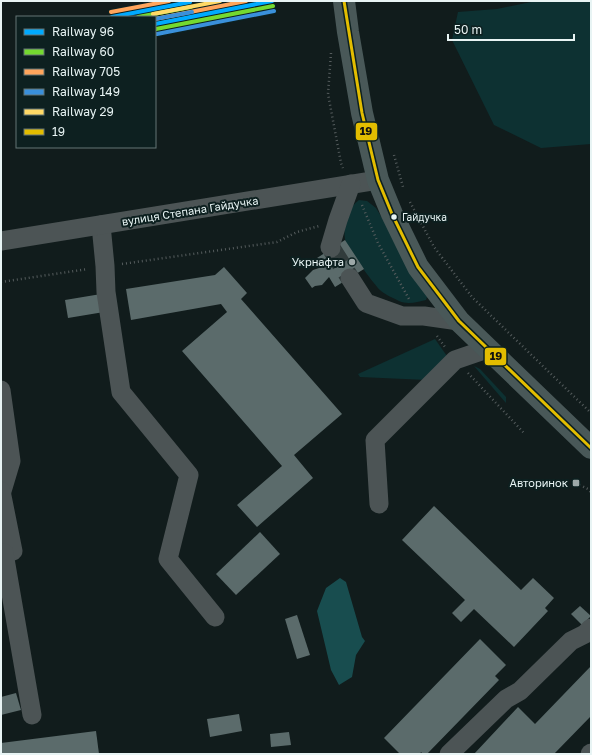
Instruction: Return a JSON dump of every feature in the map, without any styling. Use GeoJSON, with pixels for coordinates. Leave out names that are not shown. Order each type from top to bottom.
{"type":"FeatureCollection","features":[{"type":"Feature","properties":{"kind":"main road"},"geometry":{"type":"LineString","coordinates":[[344,1],[362,113],[378,180],[392,214],[418,267],[459,321],[591,448]]}},
{"type":"Feature","properties":{"kind":"street","name":"вулиця Степана Гайдучка"},"geometry":{"type":"LineString","coordinates":[[1,241],[378,180]]}},
{"type":"Feature","properties":{"kind":"street"},"geometry":{"type":"LineString","coordinates":[[331,248],[330,247],[338,220],[351,184]]}},
{"type":"Feature","properties":{"kind":"street"},"geometry":{"type":"LineString","coordinates":[[101,225],[106,292],[121,392],[189,475],[168,559],[215,617]]}},
{"type":"Feature","properties":{"kind":"street"},"geometry":{"type":"LineString","coordinates":[[350,278],[366,303],[402,316],[424,316],[459,321]]}},
{"type":"Feature","properties":{"kind":"street"},"geometry":{"type":"LineString","coordinates":[[379,504],[375,440],[455,360],[487,348]]}},
{"type":"Feature","properties":{"kind":"street"},"geometry":{"type":"LineString","coordinates":[[1,390],[11,461],[1,491],[13,551],[3,553],[32,715]]}},
{"type":"Feature","properties":{"kind":"street"},"geometry":{"type":"LineString","coordinates":[[449,754],[506,699],[520,691],[571,641],[585,634],[591,628]]}},
{"type":"Feature","properties":{"kind":"path"},"geometry":{"type":"LineString","coordinates":[[331,49],[328,94],[341,163]]}},
{"type":"Feature","properties":{"kind":"path"},"geometry":{"type":"LineString","coordinates":[[392,150],[404,188]]}},
{"type":"Feature","properties":{"kind":"path"},"geometry":{"type":"LineString","coordinates":[[409,202],[434,247],[472,297],[591,413]]}},
{"type":"Feature","properties":{"kind":"path"},"geometry":{"type":"LineString","coordinates":[[362,204],[378,242],[411,302]]}},
{"type":"Feature","properties":{"kind":"path"},"geometry":{"type":"LineString","coordinates":[[1,282],[277,242],[297,232],[338,220]]}},
{"type":"Feature","properties":{"kind":"path"},"geometry":{"type":"LineString","coordinates":[[434,332],[449,352]]}},
{"type":"Feature","properties":{"kind":"path"},"geometry":{"type":"LineString","coordinates":[[466,372],[524,432]]}},
{"type":"Feature","properties":{"kind":"path"},"geometry":{"type":"LineString","coordinates":[[576,483],[591,492]]}},
{"type":"Feature","properties":{"kind":"shaded area"},"geometry":{"type":"Polygon","coordinates":[[[536,1],[591,1],[591,144],[541,148],[494,125],[452,40],[458,12],[497,9],[536,1]]]}},
{"type":"Feature","properties":{"kind":"shaded area"},"geometry":{"type":"Polygon","coordinates":[[[359,200],[367,201],[376,208],[428,294],[426,300],[406,303],[386,294],[366,273],[355,257],[345,239],[345,222],[351,208],[359,200]]]}},
{"type":"Feature","properties":{"kind":"shaded area"},"geometry":{"type":"Polygon","coordinates":[[[435,339],[449,359],[427,380],[360,377],[358,374],[435,339]]]}},
{"type":"Feature","properties":{"kind":"shaded area"},"geometry":{"type":"Polygon","coordinates":[[[474,366],[480,369],[506,397],[506,403],[474,366]]]}},
{"type":"Feature","properties":{"kind":"shaded area"},"geometry":{"type":"Polygon","coordinates":[[[340,578],[346,582],[362,637],[365,641],[356,655],[352,677],[339,685],[331,670],[317,611],[326,588],[340,578]]]}},
{"type":"Feature","properties":{"kind":"building"},"geometry":{"type":"Polygon","coordinates":[[[345,240],[364,269],[335,287],[329,277],[322,285],[312,288],[305,278],[313,270],[322,267],[317,258],[345,240]]]}},
{"type":"Feature","properties":{"kind":"building"},"geometry":{"type":"Polygon","coordinates":[[[224,267],[247,293],[241,299],[342,414],[294,455],[313,478],[257,527],[237,505],[282,466],[182,351],[227,312],[221,304],[131,320],[126,289],[215,275],[224,267]]]}},
{"type":"Feature","properties":{"kind":"building"},"geometry":{"type":"Polygon","coordinates":[[[101,294],[104,312],[68,318],[65,300],[101,294]]]}},
{"type":"Feature","properties":{"kind":"building"},"geometry":{"type":"Polygon","coordinates":[[[434,506],[521,590],[533,578],[554,598],[545,608],[548,611],[514,647],[474,609],[461,622],[452,613],[465,600],[402,540],[434,506]]]}},
{"type":"Feature","properties":{"kind":"building"},"geometry":{"type":"Polygon","coordinates":[[[260,532],[280,554],[236,595],[216,574],[260,532]]]}},
{"type":"Feature","properties":{"kind":"building"},"geometry":{"type":"Polygon","coordinates":[[[580,606],[591,616],[582,625],[571,614],[580,606]]]}},
{"type":"Feature","properties":{"kind":"building"},"geometry":{"type":"Polygon","coordinates":[[[297,615],[310,655],[297,659],[285,619],[297,615]]]}},
{"type":"Feature","properties":{"kind":"building"},"geometry":{"type":"Polygon","coordinates":[[[480,639],[506,665],[495,676],[499,680],[427,754],[423,754],[421,752],[420,754],[400,754],[384,738],[480,639]]]}},
{"type":"Feature","properties":{"kind":"building"},"geometry":{"type":"Polygon","coordinates":[[[591,666],[591,716],[554,754],[474,754],[518,707],[535,724],[591,666]]]}},
{"type":"Feature","properties":{"kind":"building"},"geometry":{"type":"Polygon","coordinates":[[[16,693],[21,710],[1,715],[1,697],[16,693]]]}},
{"type":"Feature","properties":{"kind":"building"},"geometry":{"type":"Polygon","coordinates":[[[239,714],[242,731],[210,737],[207,719],[239,714]]]}},
{"type":"Feature","properties":{"kind":"building"},"geometry":{"type":"Polygon","coordinates":[[[96,731],[99,754],[1,754],[1,743],[96,731]]]}},
{"type":"Feature","properties":{"kind":"building"},"geometry":{"type":"Polygon","coordinates":[[[289,732],[291,745],[271,747],[270,734],[289,732]]]}},
{"type":"Feature","properties":{"kind":"tunnel"},"geometry":{"type":"LineString","coordinates":[[331,248],[350,278]]}},
{"type":"Feature","properties":{"kind":"rail line","name":"705"},"geometry":{"type":"LineString","coordinates":[[111,12],[169,1]]}},
{"type":"Feature","properties":{"kind":"rail line","name":"29"},"geometry":{"type":"LineString","coordinates":[[153,14],[220,1]]}},
{"type":"Feature","properties":{"kind":"rail line","name":"705"},"geometry":{"type":"LineString","coordinates":[[156,19],[246,1]]}},
{"type":"Feature","properties":{"kind":"rail line","name":"96"},"geometry":{"type":"LineString","coordinates":[[156,24],[272,1]]}},
{"type":"Feature","properties":{"kind":"rail line","name":"96"},"geometry":{"type":"LineString","coordinates":[[117,16],[190,2]]}},
{"type":"Feature","properties":{"kind":"rail line","name":"60"},"geometry":{"type":"LineString","coordinates":[[156,29],[273,6]]}},
{"type":"Feature","properties":{"kind":"rail line","name":"60"},"geometry":{"type":"LineString","coordinates":[[143,16],[191,7]]}},
{"type":"Feature","properties":{"kind":"rail line","name":"149"},"geometry":{"type":"LineString","coordinates":[[157,34],[274,11]]}},
{"type":"Feature","properties":{"kind":"rail line","name":"149"},"geometry":{"type":"LineString","coordinates":[[156,19],[192,12]]}},
{"type":"Feature","properties":{"kind":"transit line","name":"19"},"geometry":{"type":"LineString","coordinates":[[344,1],[362,113],[378,180],[392,214],[418,267],[459,321],[591,448]]}},
{"type":"Feature","properties":{"kind":"place","name":"Гайдучка"},"geometry":{"type":"Point","coordinates":[394,217]}},
{"type":"Feature","properties":{"kind":"place","name":"Укрнафта"},"geometry":{"type":"Point","coordinates":[352,262]}},
{"type":"Feature","properties":{"kind":"place","name":"Авторинок"},"geometry":{"type":"Point","coordinates":[576,483]}}]}
